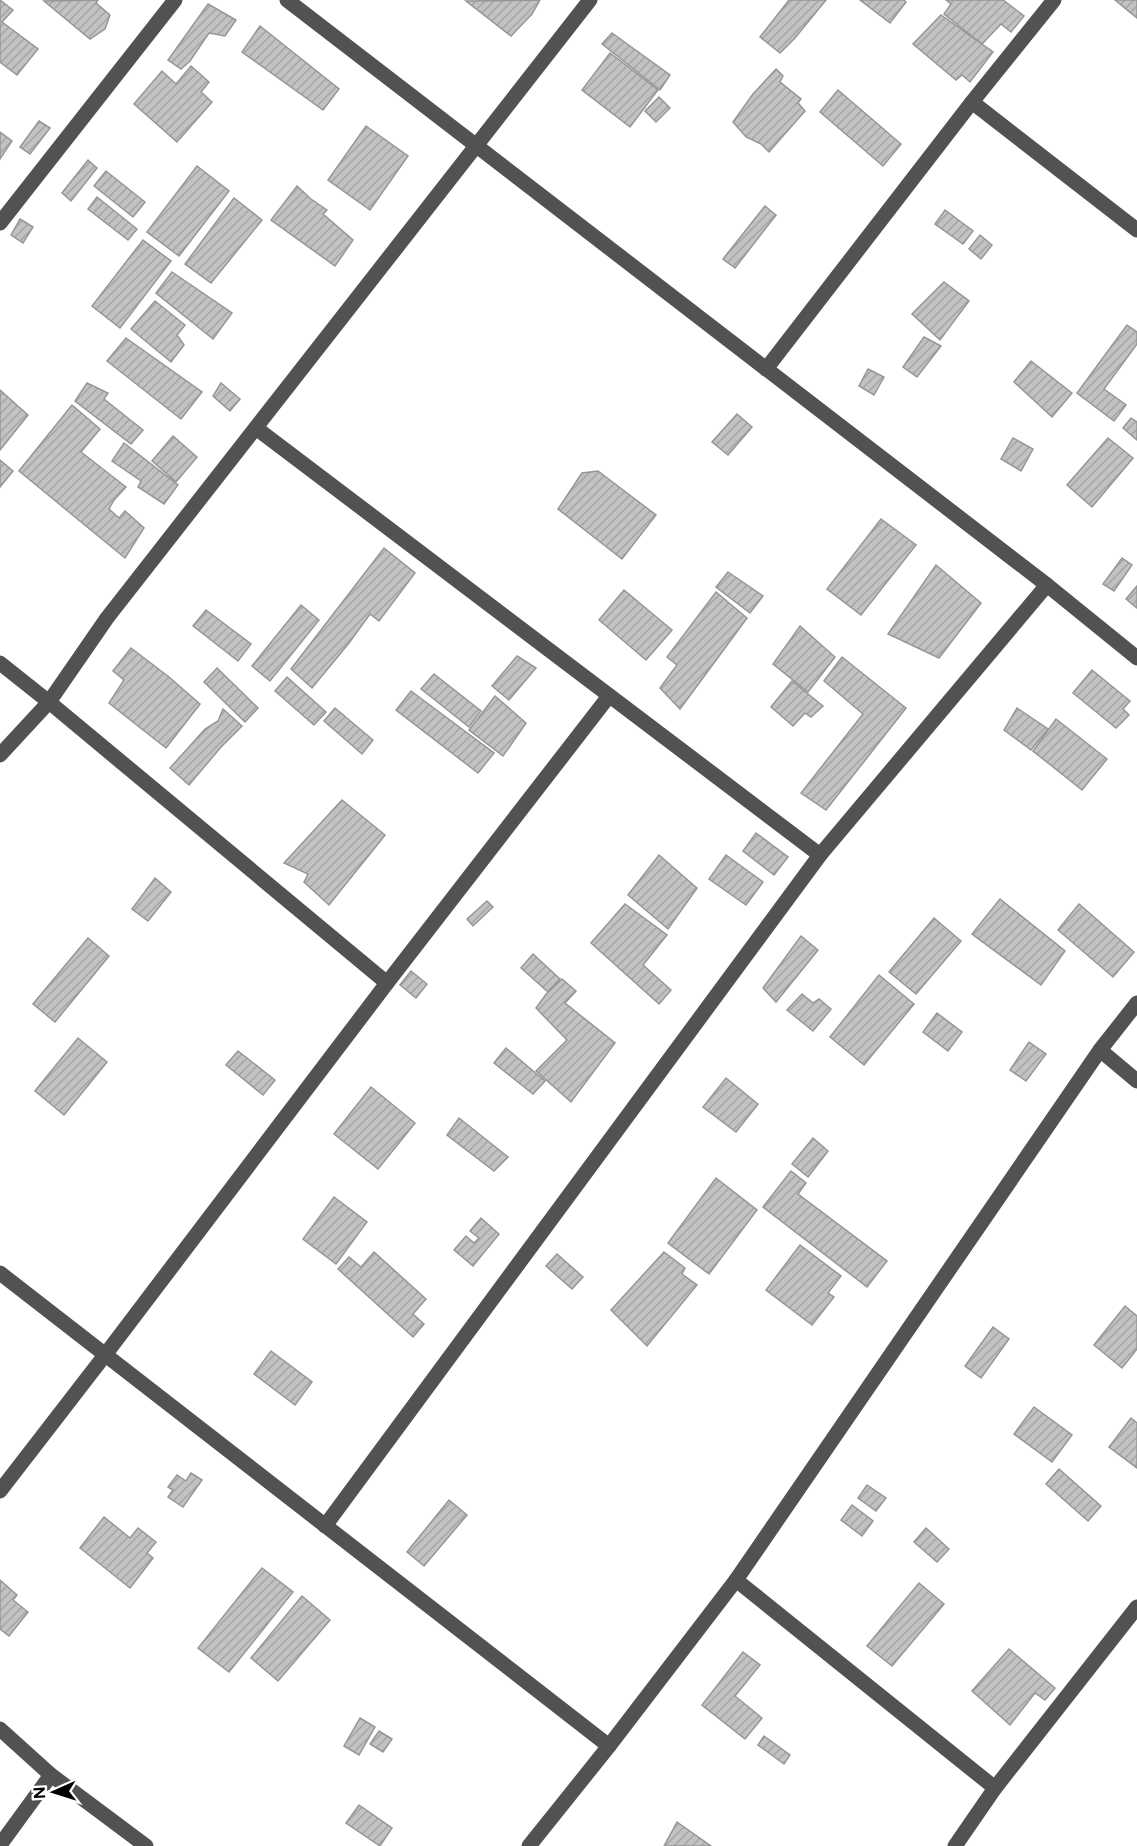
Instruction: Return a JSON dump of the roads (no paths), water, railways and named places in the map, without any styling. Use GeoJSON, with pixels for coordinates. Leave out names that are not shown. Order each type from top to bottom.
{"type":"FeatureCollection","features":[{"type":"Feature","properties":{"kind":"street"},"geometry":{"type":"LineString","coordinates":[[0,223],[175,0]]}},
{"type":"Feature","properties":{"kind":"street"},"geometry":{"type":"LineString","coordinates":[[287,0],[1047,585],[1137,658]]}},
{"type":"Feature","properties":{"kind":"street"},"geometry":{"type":"LineString","coordinates":[[0,755],[49,702],[107,618],[590,0]]}},
{"type":"Feature","properties":{"kind":"street"},"geometry":{"type":"LineString","coordinates":[[766,369],[972,102],[1054,0]]}},
{"type":"Feature","properties":{"kind":"street"},"geometry":{"type":"LineString","coordinates":[[972,102],[1137,230]]}},
{"type":"Feature","properties":{"kind":"street"},"geometry":{"type":"LineString","coordinates":[[256,428],[820,855]]}},
{"type":"Feature","properties":{"kind":"street"},"geometry":{"type":"LineString","coordinates":[[325,1526],[820,855],[1047,585]]}},
{"type":"Feature","properties":{"kind":"street"},"geometry":{"type":"LineString","coordinates":[[0,663],[387,983]]}},
{"type":"Feature","properties":{"kind":"street"},"geometry":{"type":"LineString","coordinates":[[0,1491],[609,696]]}},
{"type":"Feature","properties":{"kind":"street"},"geometry":{"type":"LineString","coordinates":[[529,1846],[736,1580],[1100,1050],[1137,1003]]}},
{"type":"Feature","properties":{"kind":"street"},"geometry":{"type":"LineString","coordinates":[[1100,1050],[1137,1082]]}},
{"type":"Feature","properties":{"kind":"street"},"geometry":{"type":"LineString","coordinates":[[0,1273],[609,1746]]}},
{"type":"Feature","properties":{"kind":"street"},"geometry":{"type":"LineString","coordinates":[[736,1580],[995,1788]]}},
{"type":"Feature","properties":{"kind":"street"},"geometry":{"type":"LineString","coordinates":[[955,1846],[995,1788],[1137,1607]]}},
{"type":"Feature","properties":{"kind":"street"},"geometry":{"type":"LineString","coordinates":[[0,1730],[51,1775],[146,1846]]}},
{"type":"Feature","properties":{"kind":"street"},"geometry":{"type":"LineString","coordinates":[[0,1845],[51,1775]]}}]}
